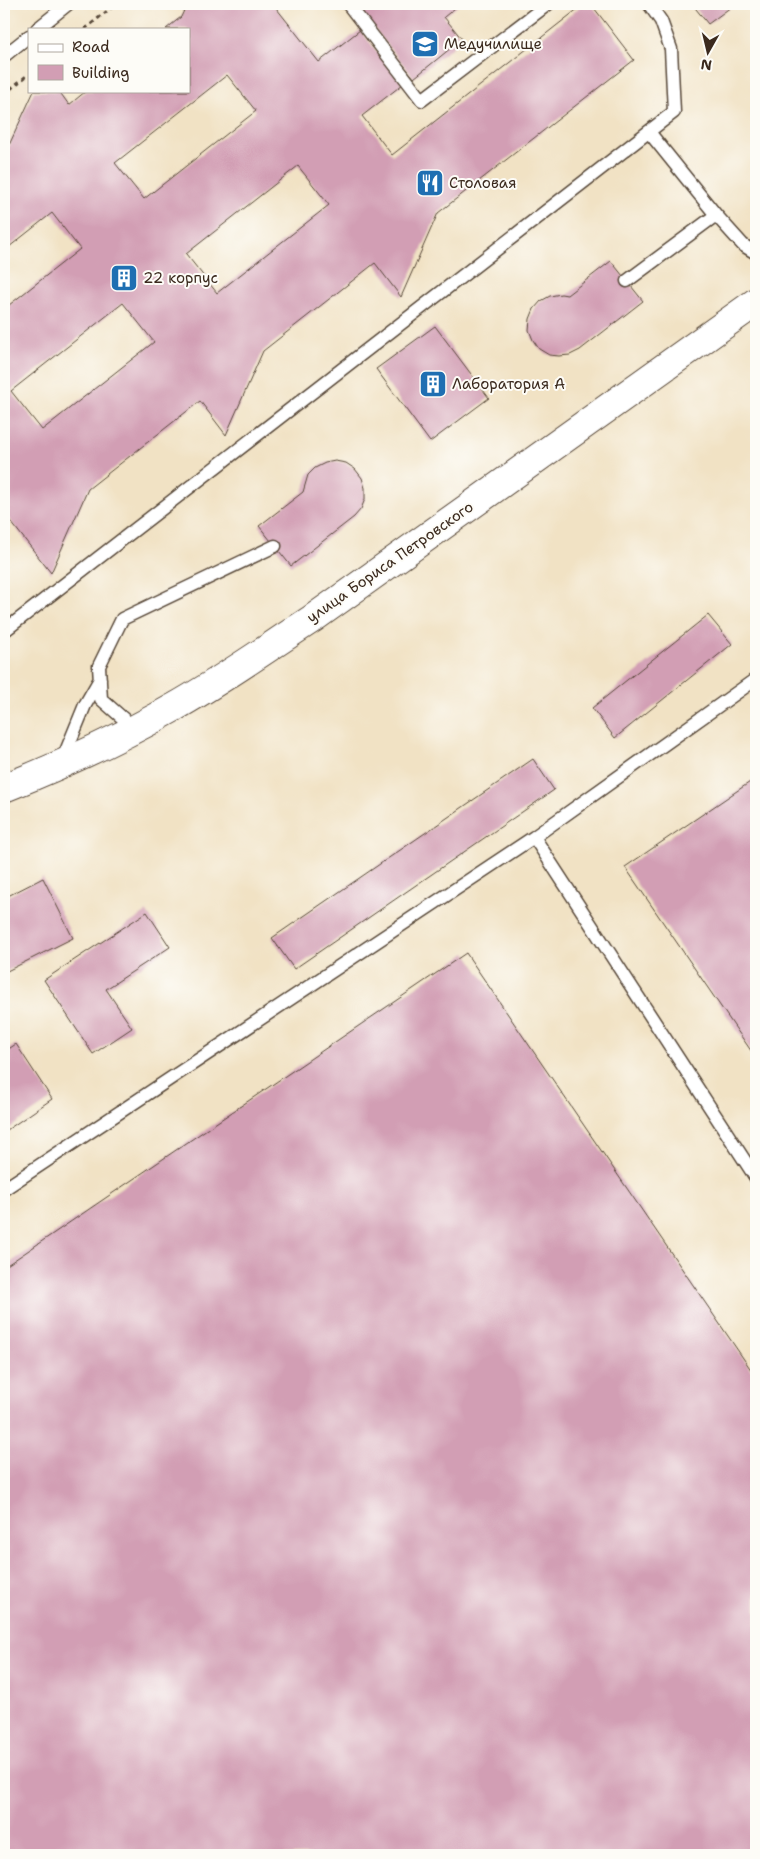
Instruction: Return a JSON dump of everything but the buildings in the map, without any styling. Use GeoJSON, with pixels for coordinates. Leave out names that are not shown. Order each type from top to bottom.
{"type":"FeatureCollection","features":[{"type":"Feature","properties":{"kind":"street","name":"улица Бориса Петровского"},"geometry":{"type":"LineString","coordinates":[[4,788],[61,764],[135,729],[174,707],[312,619],[756,302]]}},
{"type":"Feature","properties":{"kind":"lane"},"geometry":{"type":"LineString","coordinates":[[38,28],[68,4]]}},
{"type":"Feature","properties":{"kind":"lane"},"geometry":{"type":"LineString","coordinates":[[348,4],[422,100],[548,4]]}},
{"type":"Feature","properties":{"kind":"lane"},"geometry":{"type":"LineString","coordinates":[[4,631],[674,112],[671,49],[661,21],[649,4]]}},
{"type":"Feature","properties":{"kind":"lane"},"geometry":{"type":"LineString","coordinates":[[4,56],[28,37]]}},
{"type":"Feature","properties":{"kind":"lane"},"geometry":{"type":"LineString","coordinates":[[649,132],[716,215],[743,245],[756,253]]}},
{"type":"Feature","properties":{"kind":"lane"},"geometry":{"type":"LineString","coordinates":[[627,281],[716,215]]}},
{"type":"Feature","properties":{"kind":"lane"},"geometry":{"type":"LineString","coordinates":[[135,729],[101,699],[99,666],[122,619],[275,546]]}},
{"type":"Feature","properties":{"kind":"lane"},"geometry":{"type":"LineString","coordinates":[[4,1189],[534,837],[756,679]]}},
{"type":"Feature","properties":{"kind":"lane"},"geometry":{"type":"LineString","coordinates":[[61,764],[85,705],[100,680]]}},
{"type":"Feature","properties":{"kind":"lane"},"geometry":{"type":"LineString","coordinates":[[534,837],[756,1178]]}},
{"type":"Feature","properties":{"kind":"path"},"geometry":{"type":"LineString","coordinates":[[86,28],[116,4]]}},
{"type":"Feature","properties":{"kind":"path"},"geometry":{"type":"LineString","coordinates":[[4,94],[28,75]]}},
{"type":"Feature","properties":{"kind":"place","name":"Медучилище"},"geometry":{"type":"Point","coordinates":[425,44]}},
{"type":"Feature","properties":{"kind":"place","name":"Столовая"},"geometry":{"type":"Point","coordinates":[430,183]}},
{"type":"Feature","properties":{"kind":"place","name":"22 корпус"},"geometry":{"type":"Point","coordinates":[124,278]}},
{"type":"Feature","properties":{"kind":"place","name":"Лаборатория А"},"geometry":{"type":"Point","coordinates":[433,384]}}]}
